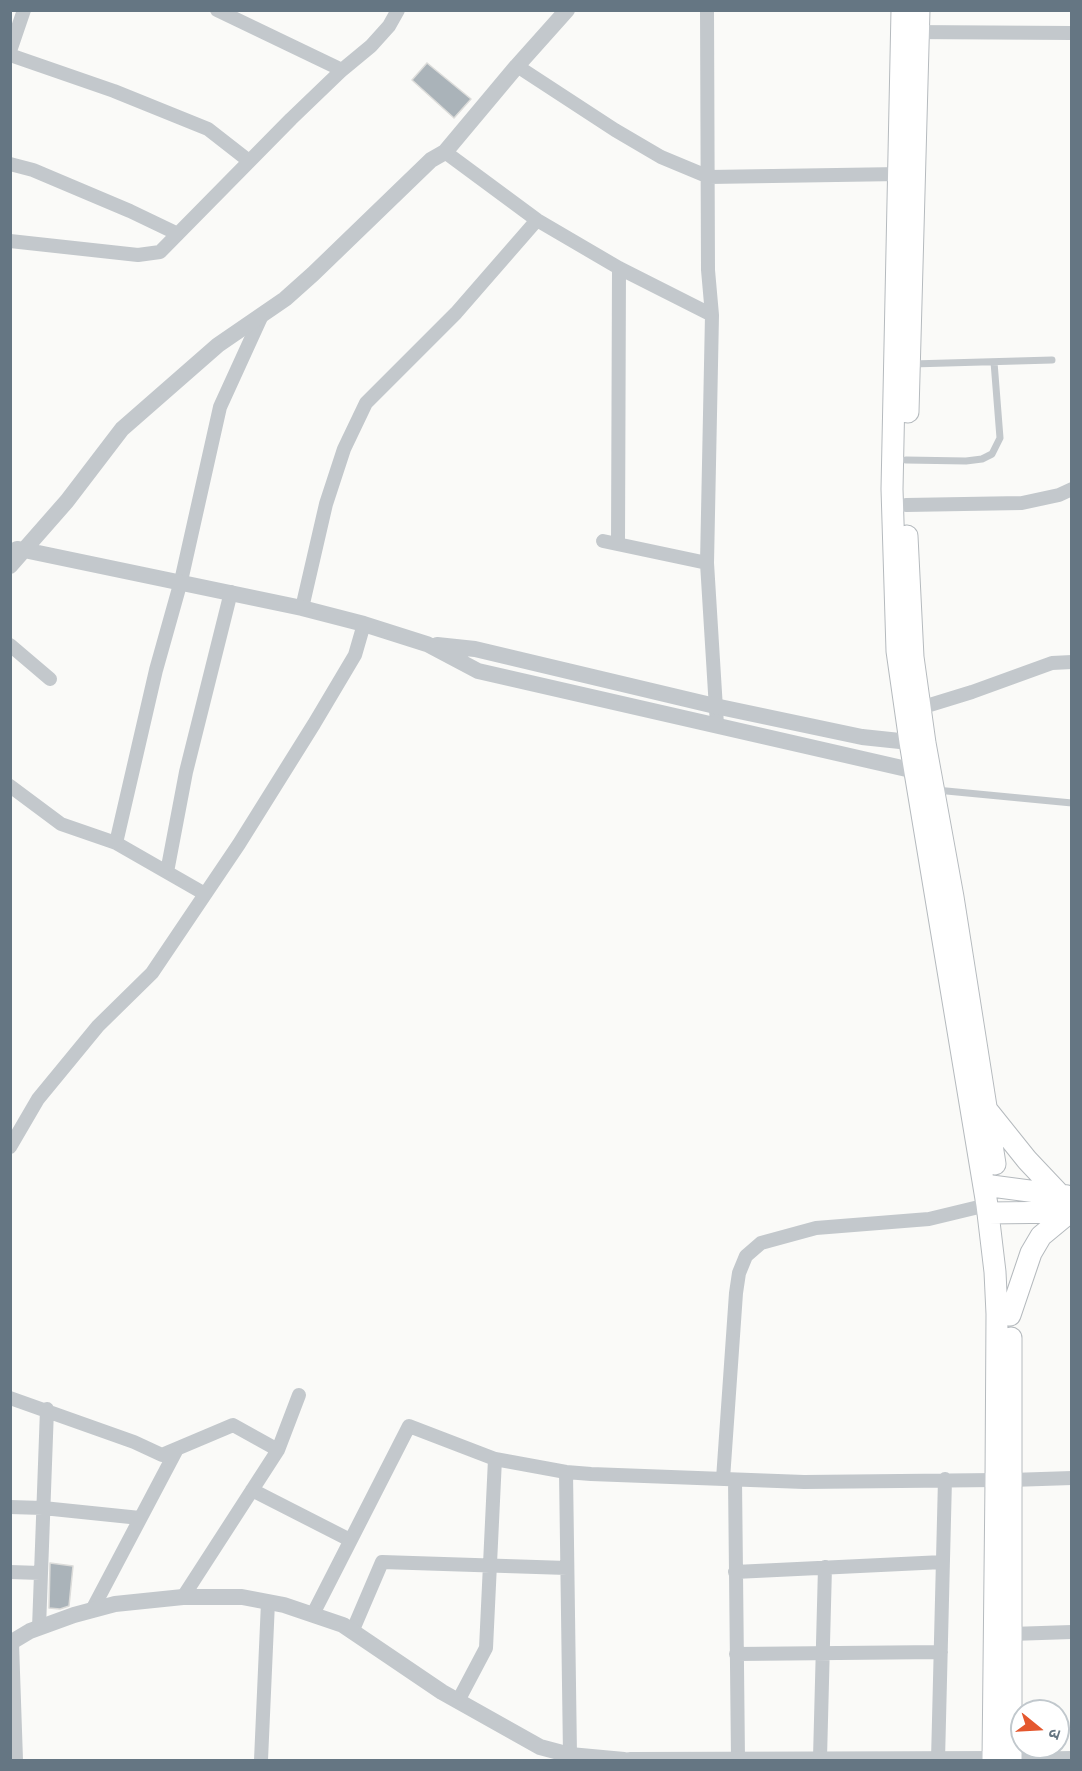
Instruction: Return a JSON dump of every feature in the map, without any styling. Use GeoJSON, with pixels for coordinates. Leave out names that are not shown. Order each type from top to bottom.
{"type":"FeatureCollection","features":[{"type":"Feature","properties":{"kind":"main road"},"geometry":{"type":"LineString","coordinates":[[902,10],[910,32],[910,364],[906,505],[913,657],[920,708],[917,743]]}},
{"type":"Feature","properties":{"kind":"main road"},"geometry":{"type":"LineString","coordinates":[[919,10],[910,32],[900,174],[892,477],[894,588],[897,651],[926,778],[987,1110],[1011,1634],[1002,1760]]}},
{"type":"Feature","properties":{"kind":"main road"},"geometry":{"type":"LineString","coordinates":[[926,778],[992,1201],[1008,1260],[1010,1315],[1004,1480],[1002,1760]]}},
{"type":"Feature","properties":{"kind":"main road"},"geometry":{"type":"LineString","coordinates":[[987,1110],[1027,1160],[1068,1204]]}},
{"type":"Feature","properties":{"kind":"main road"},"geometry":{"type":"LineString","coordinates":[[992,1201],[1068,1204]]}},
{"type":"Feature","properties":{"kind":"main road"},"geometry":{"type":"LineString","coordinates":[[1010,1315],[1031,1253],[1041,1236],[1068,1204]]}},
{"type":"Feature","properties":{"kind":"street"},"geometry":{"type":"LineString","coordinates":[[10,51],[24,10]]}},
{"type":"Feature","properties":{"kind":"street"},"geometry":{"type":"LineString","coordinates":[[217,10],[342,70]]}},
{"type":"Feature","properties":{"kind":"street"},"geometry":{"type":"LineString","coordinates":[[10,242],[138,255],[160,252],[342,70],[371,46],[389,26],[398,10]]}},
{"type":"Feature","properties":{"kind":"street"},"geometry":{"type":"LineString","coordinates":[[707,10],[708,270],[712,315],[707,563],[717,725]]}},
{"type":"Feature","properties":{"kind":"street"},"geometry":{"type":"LineString","coordinates":[[10,566],[17,549],[67,501],[122,429],[218,345],[285,299],[431,160],[445,152],[566,11]]}},
{"type":"Feature","properties":{"kind":"street"},"geometry":{"type":"LineString","coordinates":[[910,32],[1071,33]]}},
{"type":"Feature","properties":{"kind":"street"},"geometry":{"type":"LineString","coordinates":[[10,55],[114,90],[208,129],[249,161]]}},
{"type":"Feature","properties":{"kind":"street"},"geometry":{"type":"LineString","coordinates":[[517,66],[661,157],[709,177],[900,174]]}},
{"type":"Feature","properties":{"kind":"street"},"geometry":{"type":"LineString","coordinates":[[445,152],[537,220],[619,268],[712,315]]}},
{"type":"Feature","properties":{"kind":"street"},"geometry":{"type":"LineString","coordinates":[[10,164],[33,170],[178,234]]}},
{"type":"Feature","properties":{"kind":"street"},"geometry":{"type":"LineString","coordinates":[[302,608],[326,504],[344,449],[366,403],[456,313],[537,220]]}},
{"type":"Feature","properties":{"kind":"street"},"geometry":{"type":"LineString","coordinates":[[618,544],[619,268]]}},
{"type":"Feature","properties":{"kind":"street"},"geometry":{"type":"LineString","coordinates":[[116,843],[156,670],[181,581],[220,407],[262,315]]}},
{"type":"Feature","properties":{"kind":"street"},"geometry":{"type":"LineString","coordinates":[[906,505],[1022,503],[1059,495],[1071,489]]}},
{"type":"Feature","properties":{"kind":"street"},"geometry":{"type":"LineString","coordinates":[[603,541],[707,563]]}},
{"type":"Feature","properties":{"kind":"street"},"geometry":{"type":"LineString","coordinates":[[17,549],[181,581],[302,608],[427,644],[478,671],[717,725],[926,778]]}},
{"type":"Feature","properties":{"kind":"street"},"geometry":{"type":"LineString","coordinates":[[167,872],[186,772],[231,592]]}},
{"type":"Feature","properties":{"kind":"street"},"geometry":{"type":"LineString","coordinates":[[10,1147],[38,1099],[98,1026],[152,973],[239,844],[350,665],[364,624]]}},
{"type":"Feature","properties":{"kind":"street"},"geometry":{"type":"LineString","coordinates":[[427,644],[475,649],[715,706],[861,737],[917,743]]}},
{"type":"Feature","properties":{"kind":"street"},"geometry":{"type":"LineString","coordinates":[[10,645],[50,679]]}},
{"type":"Feature","properties":{"kind":"street"},"geometry":{"type":"LineString","coordinates":[[920,708],[1052,663],[1071,662]]}},
{"type":"Feature","properties":{"kind":"street"},"geometry":{"type":"LineString","coordinates":[[10,786],[61,824],[116,843],[205,894]]}},
{"type":"Feature","properties":{"kind":"street"},"geometry":{"type":"LineString","coordinates":[[738,1759],[735,1572],[729,1480],[736,1293],[739,1273],[746,1256],[761,1243],[816,1228],[929,1219],[992,1201]]}},
{"type":"Feature","properties":{"kind":"street"},"geometry":{"type":"LineString","coordinates":[[183,1597],[278,1450],[300,1395]]}},
{"type":"Feature","properties":{"kind":"street"},"geometry":{"type":"LineString","coordinates":[[10,1398],[47,1409],[162,1455],[233,1425],[278,1450]]}},
{"type":"Feature","properties":{"kind":"street"},"geometry":{"type":"LineString","coordinates":[[39,1628],[47,1409]]}},
{"type":"Feature","properties":{"kind":"street"},"geometry":{"type":"LineString","coordinates":[[313,1614],[409,1426],[495,1459],[566,1472],[804,1482],[1071,1478]]}},
{"type":"Feature","properties":{"kind":"street"},"geometry":{"type":"LineString","coordinates":[[92,1610],[177,1449]]}},
{"type":"Feature","properties":{"kind":"street"},"geometry":{"type":"LineString","coordinates":[[458,1701],[486,1648],[495,1459]]}},
{"type":"Feature","properties":{"kind":"street"},"geometry":{"type":"LineString","coordinates":[[566,1472],[570,1755]]}},
{"type":"Feature","properties":{"kind":"street"},"geometry":{"type":"LineString","coordinates":[[938,1760],[945,1479]]}},
{"type":"Feature","properties":{"kind":"street"},"geometry":{"type":"LineString","coordinates":[[252,1490],[350,1540]]}},
{"type":"Feature","properties":{"kind":"street"},"geometry":{"type":"LineString","coordinates":[[10,1507],[140,1518]]}},
{"type":"Feature","properties":{"kind":"street"},"geometry":{"type":"LineString","coordinates":[[352,1632],[382,1562],[567,1568]]}},
{"type":"Feature","properties":{"kind":"street"},"geometry":{"type":"LineString","coordinates":[[735,1572],[943,1562]]}},
{"type":"Feature","properties":{"kind":"street"},"geometry":{"type":"LineString","coordinates":[[820,1758],[825,1567]]}},
{"type":"Feature","properties":{"kind":"street"},"geometry":{"type":"LineString","coordinates":[[10,1572],[40,1573]]}},
{"type":"Feature","properties":{"kind":"street"},"geometry":{"type":"LineString","coordinates":[[16,1761],[11,1643],[39,1628],[115,1604],[183,1597],[242,1597],[313,1614],[343,1626],[458,1701],[540,1747],[570,1755],[624,1761]]}},
{"type":"Feature","properties":{"kind":"street"},"geometry":{"type":"LineString","coordinates":[[261,1761],[268,1602]]}},
{"type":"Feature","properties":{"kind":"street"},"geometry":{"type":"LineString","coordinates":[[1011,1634],[1071,1632]]}},
{"type":"Feature","properties":{"kind":"street"},"geometry":{"type":"LineString","coordinates":[[736,1654],[941,1652]]}},
{"type":"Feature","properties":{"kind":"street"},"geometry":{"type":"LineString","coordinates":[[630,1761],[1071,1758]]}},
{"type":"Feature","properties":{"kind":"lane"},"geometry":{"type":"LineString","coordinates":[[910,364],[1052,360]]}},
{"type":"Feature","properties":{"kind":"lane"},"geometry":{"type":"LineString","coordinates":[[906,460],[966,461],[982,459],[992,454],[1000,438],[994,362]]}},
{"type":"Feature","properties":{"kind":"lane"},"geometry":{"type":"LineString","coordinates":[[926,778],[1071,803]]}},
{"type":"Feature","properties":{"kind":"building"},"geometry":{"type":"Polygon","coordinates":[[[427,63],[471,99],[454,118],[412,80],[427,63]]]}},
{"type":"Feature","properties":{"kind":"building"},"geometry":{"type":"Polygon","coordinates":[[[50,1563],[73,1566],[69,1606],[60,1609],[49,1608],[50,1563]]]}}]}
